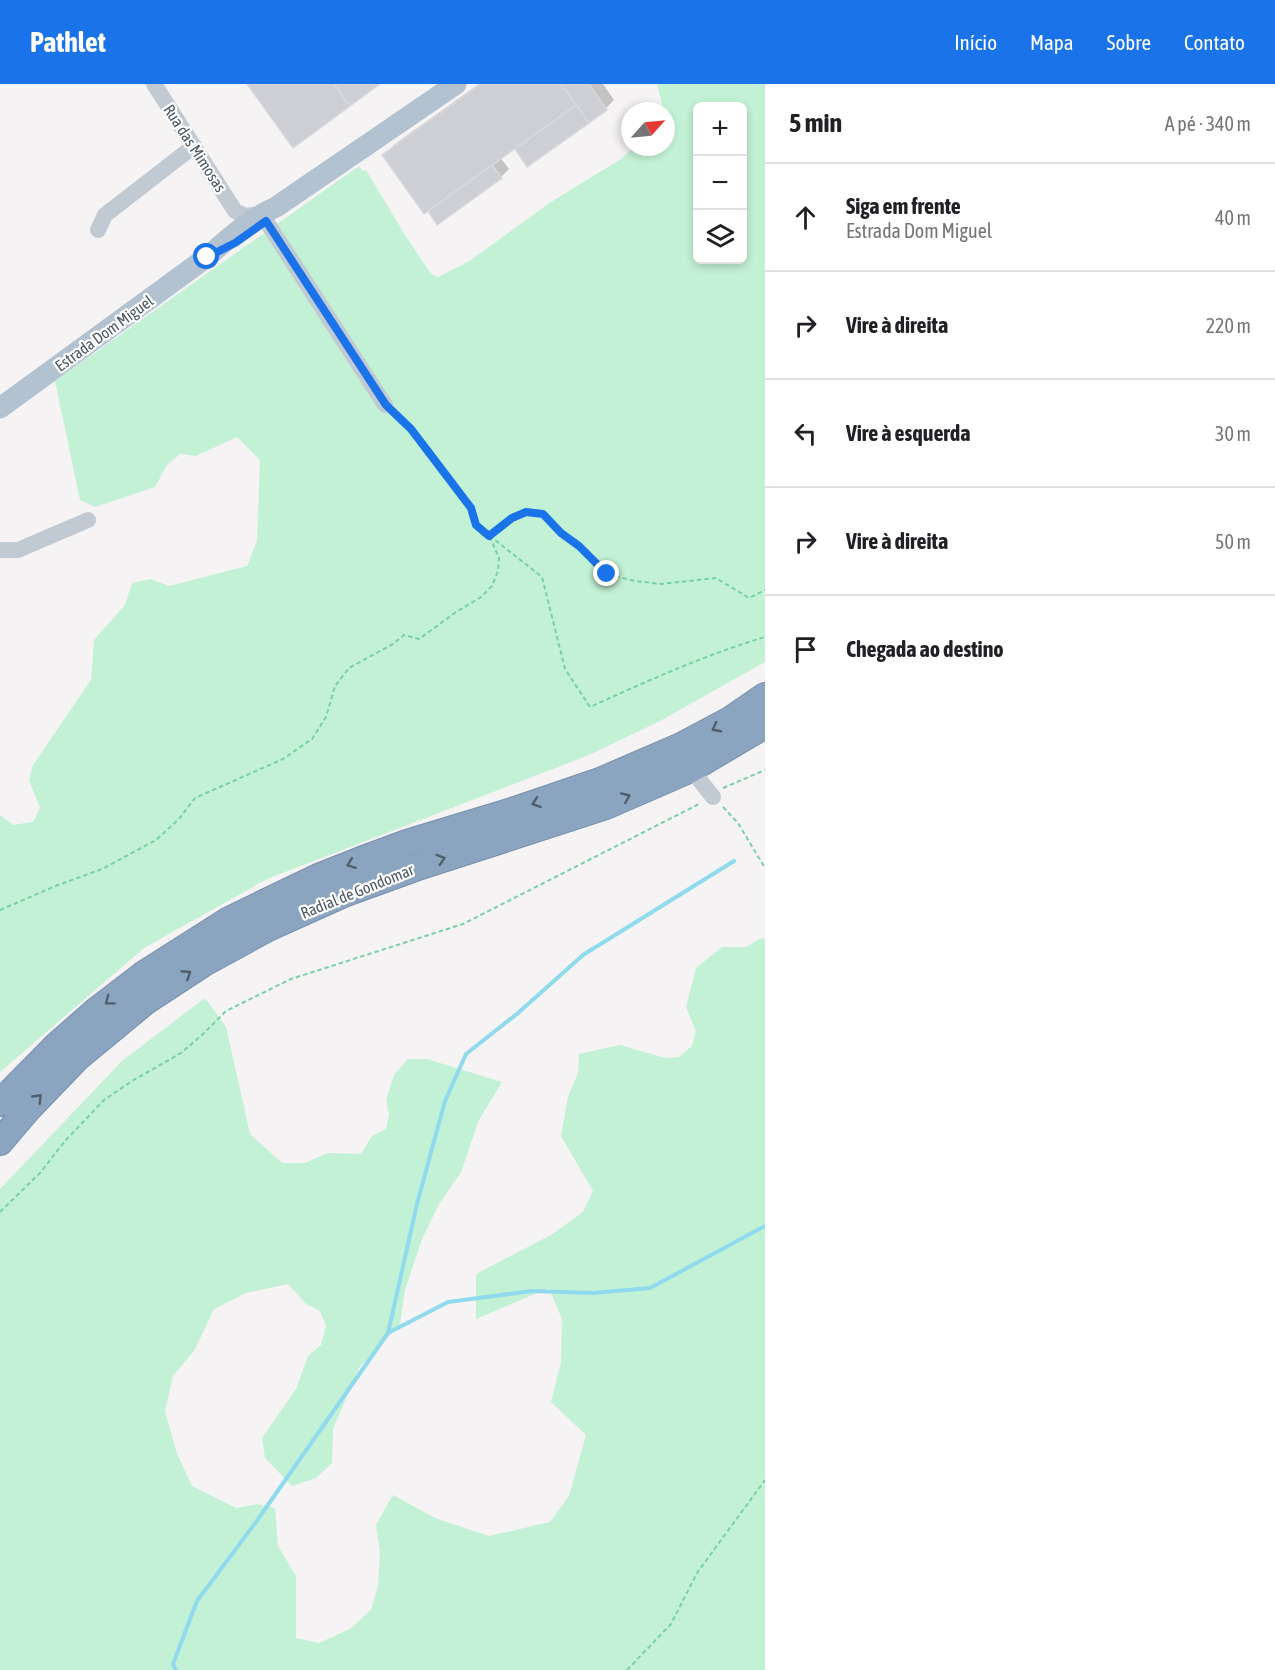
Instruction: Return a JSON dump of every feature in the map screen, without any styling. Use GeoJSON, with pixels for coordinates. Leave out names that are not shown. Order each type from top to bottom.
{"type":"FeatureCollection","features":[{"type":"Feature","properties":{"kind":"highway","name":"Radial de Gondomar"},"geometry":{"type":"LineString","coordinates":[[0,1102],[97,1010],[144,974],[229,920],[318,877],[407,843],[600,781],[681,746],[730,720],[765,696]]}},
{"type":"Feature","properties":{"kind":"highway","name":"Radial de Gondomar"},"geometry":{"type":"LineString","coordinates":[[0,1142],[77,1058],[146,1001],[204,963],[259,933],[356,890],[415,868],[606,806],[691,769],[765,725]]}},
{"type":"Feature","properties":{"kind":"main road","name":"Estrada Dom Miguel"},"geometry":{"type":"LineString","coordinates":[[0,408],[207,257],[231,235],[267,214],[456,84]]}},
{"type":"Feature","properties":{"kind":"main road","name":"Estrada Dom Miguel"},"geometry":{"type":"LineString","coordinates":[[207,257],[235,243],[267,214]]}},
{"type":"Feature","properties":{"kind":"street","name":"Rua das Mimosas"},"geometry":{"type":"LineString","coordinates":[[154,84],[235,212]]}},
{"type":"Feature","properties":{"kind":"street"},"geometry":{"type":"LineString","coordinates":[[98,230],[105,215],[194,146]]}},
{"type":"Feature","properties":{"kind":"street"},"geometry":{"type":"LineString","coordinates":[[231,235],[235,226],[235,212],[246,216],[267,214],[386,405]]}},
{"type":"Feature","properties":{"kind":"street"},"geometry":{"type":"LineString","coordinates":[[0,550],[18,550],[88,520]]}},
{"type":"Feature","properties":{"kind":"street"},"geometry":{"type":"LineString","coordinates":[[691,769],[713,797]]}},
{"type":"Feature","properties":{"kind":"path"},"geometry":{"type":"LineString","coordinates":[[386,405],[411,429],[471,508],[476,525],[542,577],[565,669],[590,707],[646,682],[736,646],[765,637]]}},
{"type":"Feature","properties":{"kind":"path"},"geometry":{"type":"LineString","coordinates":[[489,536],[512,518],[526,512],[543,514],[607,574],[661,584],[716,578],[749,598],[765,590]]}},
{"type":"Feature","properties":{"kind":"path"},"geometry":{"type":"LineString","coordinates":[[0,910],[102,869],[156,840],[178,819],[195,798],[283,759],[312,739],[327,717],[335,686],[349,668],[393,644],[404,635],[419,639],[481,597],[492,586],[498,571],[499,558],[489,536]]}},
{"type":"Feature","properties":{"kind":"path"},"geometry":{"type":"LineString","coordinates":[[0,1212],[40,1173],[65,1141],[104,1100],[181,1053],[226,1011],[291,979],[463,924],[669,821],[713,797],[724,787],[765,770]]}},
{"type":"Feature","properties":{"kind":"path"},"geometry":{"type":"LineString","coordinates":[[713,797],[738,824],[765,868]]}},
{"type":"Feature","properties":{"kind":"path"},"geometry":{"type":"LineString","coordinates":[[627,1670],[671,1624],[697,1574],[763,1486],[765,1480]]}},
{"type":"Feature","properties":{"kind":"green space"},"geometry":{"type":"Polygon","coordinates":[[[657,84],[765,84],[765,662],[660,721],[589,755],[267,879],[144,948],[0,1072],[0,815],[13,825],[33,822],[40,808],[29,780],[33,765],[91,680],[94,640],[125,605],[132,583],[151,579],[169,586],[247,566],[257,541],[260,460],[237,437],[196,456],[180,454],[167,465],[155,487],[95,507],[80,500],[55,381],[359,166],[362,171],[366,170],[431,274],[438,277],[468,262],[551,202],[624,156],[675,156],[675,102],[662,102],[657,84]]]}},
{"type":"Feature","properties":{"kind":"green space"},"geometry":{"type":"Polygon","coordinates":[[[761,938],[765,939],[765,1670],[0,1670],[0,1189],[122,1061],[205,998],[226,1027],[250,1134],[282,1163],[305,1163],[328,1153],[361,1154],[372,1136],[386,1129],[389,1114],[386,1100],[394,1075],[408,1059],[427,1059],[502,1082],[479,1120],[461,1172],[439,1204],[422,1239],[405,1290],[400,1324],[359,1368],[333,1429],[332,1463],[316,1478],[292,1486],[265,1458],[262,1438],[296,1389],[308,1356],[321,1345],[326,1326],[320,1311],[306,1304],[288,1284],[246,1293],[214,1309],[194,1351],[173,1376],[165,1411],[177,1454],[192,1486],[236,1508],[257,1504],[275,1508],[278,1546],[296,1576],[296,1638],[319,1643],[350,1629],[371,1610],[378,1586],[380,1552],[376,1525],[393,1495],[435,1518],[489,1536],[550,1522],[569,1496],[586,1435],[551,1402],[561,1362],[562,1319],[549,1288],[476,1319],[476,1274],[551,1235],[583,1212],[593,1191],[561,1136],[568,1097],[578,1073],[579,1054],[620,1045],[665,1058],[679,1057],[692,1046],[696,1031],[686,1007],[696,968],[722,947],[746,947],[761,938]]]}},
{"type":"Feature","properties":{"kind":"building"},"geometry":{"type":"Polygon","coordinates":[[[247,84],[334,84],[350,106],[293,148],[247,84]]]}},
{"type":"Feature","properties":{"kind":"building"},"geometry":{"type":"Polygon","coordinates":[[[334,84],[380,84],[350,106],[334,84]]]}},
{"type":"Feature","properties":{"kind":"building"},"geometry":{"type":"Polygon","coordinates":[[[481,84],[561,84],[576,105],[424,214],[382,155],[481,84]]]}},
{"type":"Feature","properties":{"kind":"building"},"geometry":{"type":"Polygon","coordinates":[[[561,84],[589,84],[607,110],[589,123],[561,84]]]}},
{"type":"Feature","properties":{"kind":"building"},"geometry":{"type":"Polygon","coordinates":[[[576,105],[589,123],[527,167],[515,149],[576,105]]]}},
{"type":"Feature","properties":{"kind":"building"},"geometry":{"type":"Polygon","coordinates":[[[492,165],[502,178],[437,225],[428,211],[492,165]]]}},
{"type":"Feature","properties":{"kind":"waterway"},"geometry":{"type":"LineString","coordinates":[[176,1670],[173,1664],[197,1601],[256,1522],[388,1333],[417,1204],[445,1101],[466,1054],[518,1013],[583,955],[734,861]]}},
{"type":"Feature","properties":{"kind":"waterway"},"geometry":{"type":"LineString","coordinates":[[388,1333],[448,1302],[532,1291],[593,1293],[650,1288],[765,1226]]}},
{"type":"Feature","properties":{"kind":"route"},"geometry":{"type":"LineString","coordinates":[[207,257],[235,243],[266,221],[386,405],[411,429],[471,508],[476,525],[489,536],[512,518],[526,512],[543,514],[607,574]]}}]}
